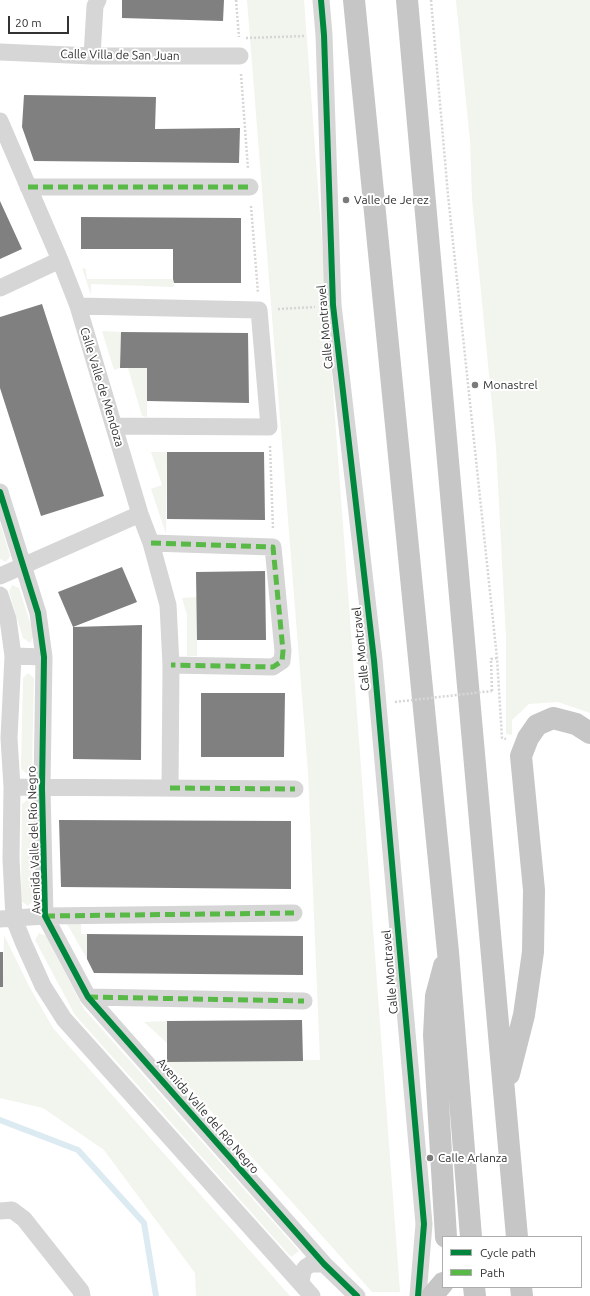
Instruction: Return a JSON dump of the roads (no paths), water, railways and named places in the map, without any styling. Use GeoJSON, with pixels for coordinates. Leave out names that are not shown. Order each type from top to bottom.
{"type":"FeatureCollection","features":[{"type":"Feature","properties":{"kind":"highway"},"geometry":{"type":"LineString","coordinates":[[354,0],[448,952],[471,1236]]}},
{"type":"Feature","properties":{"kind":"highway"},"geometry":{"type":"LineString","coordinates":[[407,0],[517,1236]]}},
{"type":"Feature","properties":{"kind":"highway"},"geometry":{"type":"LineString","coordinates":[[505,1091],[524,1015],[533,952],[534,890],[521,756],[528,738],[537,725],[553,718],[576,724],[590,733]]}},
{"type":"Feature","properties":{"kind":"highway"},"geometry":{"type":"LineString","coordinates":[[446,1236],[434,1016],[441,974],[448,952]]}},
{"type":"Feature","properties":{"kind":"highway"},"geometry":{"type":"LineString","coordinates":[[432,1296],[442,1284]]}},
{"type":"Feature","properties":{"kind":"street"},"geometry":{"type":"LineString","coordinates":[[92,56],[95,6],[98,0]]}},
{"type":"Feature","properties":{"kind":"street","name":"Calle Montravel"},"geometry":{"type":"LineString","coordinates":[[321,0],[324,35],[333,305],[374,660],[424,1224],[418,1296]]}},
{"type":"Feature","properties":{"kind":"street","name":"Calle Villa de San Juan"},"geometry":{"type":"LineString","coordinates":[[0,52],[92,56],[240,56]]}},
{"type":"Feature","properties":{"kind":"street","name":"Calle Valle de Mendoza"},"geometry":{"type":"LineString","coordinates":[[0,121],[60,260],[78,306],[140,514],[151,544],[168,605],[171,666],[170,788]]}},
{"type":"Feature","properties":{"kind":"street"},"geometry":{"type":"LineString","coordinates":[[28,187],[250,187]]}},
{"type":"Feature","properties":{"kind":"street"},"geometry":{"type":"LineString","coordinates":[[0,288],[60,260]]}},
{"type":"Feature","properties":{"kind":"street"},"geometry":{"type":"LineString","coordinates":[[78,306],[259,310],[269,428],[114,426]]}},
{"type":"Feature","properties":{"kind":"street","name":"Avenida Valle del Río Negro"},"geometry":{"type":"LineString","coordinates":[[0,492],[38,613],[44,657],[42,788],[45,916],[88,997],[324,1264],[357,1296]]}},
{"type":"Feature","properties":{"kind":"street"},"geometry":{"type":"LineString","coordinates":[[0,576],[140,514]]}},
{"type":"Feature","properties":{"kind":"street"},"geometry":{"type":"LineString","coordinates":[[151,544],[273,547],[283,651],[282,661],[273,667],[171,666]]}},
{"type":"Feature","properties":{"kind":"street","name":"Avenida Valle del Río Negro"},"geometry":{"type":"LineString","coordinates":[[0,595],[8,619],[13,656],[4,738],[12,787],[11,859],[7,919],[43,986],[64,1019],[312,1296]]}},
{"type":"Feature","properties":{"kind":"street"},"geometry":{"type":"LineString","coordinates":[[13,656],[44,657]]}},
{"type":"Feature","properties":{"kind":"street"},"geometry":{"type":"LineString","coordinates":[[12,787],[295,789]]}},
{"type":"Feature","properties":{"kind":"street"},"geometry":{"type":"LineString","coordinates":[[7,919],[45,916],[294,913]]}},
{"type":"Feature","properties":{"kind":"street"},"geometry":{"type":"LineString","coordinates":[[88,997],[304,1001]]}},
{"type":"Feature","properties":{"kind":"street"},"geometry":{"type":"LineString","coordinates":[[0,1211],[12,1210],[24,1219],[81,1291],[82,1296]]}},
{"type":"Feature","properties":{"kind":"street"},"geometry":{"type":"LineString","coordinates":[[301,1282],[303,1271],[306,1267],[311,1264],[324,1264]]}},
{"type":"Feature","properties":{"kind":"waterway"},"geometry":{"type":"LineString","coordinates":[[0,1120],[78,1150],[144,1223],[156,1296]]}},
{"type":"Feature","properties":{"kind":"place","name":"Valle de Jerez"},"geometry":{"type":"Point","coordinates":[346,200]}},
{"type":"Feature","properties":{"kind":"place","name":"Monastrel"},"geometry":{"type":"Point","coordinates":[475,385]}},
{"type":"Feature","properties":{"kind":"place","name":"Calle Arlanza"},"geometry":{"type":"Point","coordinates":[430,1158]}}]}
